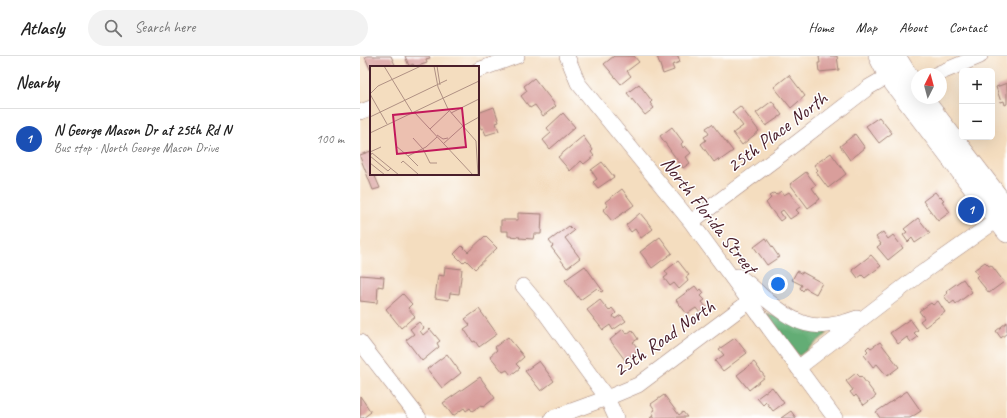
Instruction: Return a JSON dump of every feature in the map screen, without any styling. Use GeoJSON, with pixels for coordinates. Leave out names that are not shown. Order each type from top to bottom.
{"type":"FeatureCollection","features":[{"type":"Feature","properties":{"kind":"street"},"geometry":{"type":"LineString","coordinates":[[479,70],[517,56]]}},
{"type":"Feature","properties":{"kind":"street","name":"North Florida Street"},"geometry":{"type":"LineString","coordinates":[[566,56],[578,83],[691,222],[836,418]]}},
{"type":"Feature","properties":{"kind":"street"},"geometry":{"type":"LineString","coordinates":[[878,56],[888,76],[911,88]]}},
{"type":"Feature","properties":{"kind":"street"},"geometry":{"type":"LineString","coordinates":[[896,56],[911,84]]}},
{"type":"Feature","properties":{"kind":"street"},"geometry":{"type":"LineString","coordinates":[[947,70],[980,56]]}},
{"type":"Feature","properties":{"kind":"street","name":"25th Place North"},"geometry":{"type":"LineString","coordinates":[[691,222],[869,87],[888,76]]}},
{"type":"Feature","properties":{"kind":"street"},"geometry":{"type":"LineString","coordinates":[[798,368],[919,275],[1005,219],[924,104]]}},
{"type":"Feature","properties":{"kind":"street"},"geometry":{"type":"LineString","coordinates":[[360,112],[370,108]]}},
{"type":"Feature","properties":{"kind":"street"},"geometry":{"type":"LineString","coordinates":[[726,269],[740,277],[775,307],[801,323],[819,327],[839,324],[869,314]]}},
{"type":"Feature","properties":{"kind":"street"},"geometry":{"type":"LineString","coordinates":[[523,286],[543,310],[607,398],[616,418]]}},
{"type":"Feature","properties":{"kind":"street","name":"25th Road North"},"geometry":{"type":"LineString","coordinates":[[552,418],[638,385],[750,301]]}},
{"type":"Feature","properties":{"kind":"street"},"geometry":{"type":"LineString","coordinates":[[360,342],[419,418]]}},
{"type":"Feature","properties":{"kind":"green space"},"geometry":{"type":"Polygon","coordinates":[[[766,313],[826,332],[827,334],[799,356],[766,313]]]}},
{"type":"Feature","properties":{"kind":"building"},"geometry":{"type":"Polygon","coordinates":[[[391,56],[396,66],[370,66],[370,69],[365,57],[391,56]]]}},
{"type":"Feature","properties":{"kind":"building"},"geometry":{"type":"Polygon","coordinates":[[[405,56],[429,56],[430,58],[426,59],[427,63],[418,66],[414,66],[413,64],[409,66],[405,56]]]}},
{"type":"Feature","properties":{"kind":"building"},"geometry":{"type":"Polygon","coordinates":[[[614,56],[634,56],[639,62],[627,71],[631,76],[621,84],[604,64],[614,56]]]}},
{"type":"Feature","properties":{"kind":"building"},"geometry":{"type":"Polygon","coordinates":[[[657,56],[678,56],[680,62],[672,65],[674,70],[663,74],[657,56]]]}},
{"type":"Feature","properties":{"kind":"building"},"geometry":{"type":"Polygon","coordinates":[[[819,56],[837,56],[839,70],[819,72],[819,56]]]}},
{"type":"Feature","properties":{"kind":"building"},"geometry":{"type":"Polygon","coordinates":[[[789,75],[805,96],[791,108],[774,87],[789,75]]]}},
{"type":"Feature","properties":{"kind":"building"},"geometry":{"type":"Polygon","coordinates":[[[534,78],[556,106],[543,116],[535,105],[530,108],[521,96],[527,91],[524,86],[534,78]]]}},
{"type":"Feature","properties":{"kind":"building"},"geometry":{"type":"Polygon","coordinates":[[[1007,83],[1007,104],[1005,105],[1004,101],[1001,102],[996,87],[1007,83]]]}},
{"type":"Feature","properties":{"kind":"building"},"geometry":{"type":"Polygon","coordinates":[[[639,84],[652,101],[650,103],[654,108],[645,115],[627,93],[639,84]]]}},
{"type":"Feature","properties":{"kind":"building"},"geometry":{"type":"Polygon","coordinates":[[[772,101],[782,115],[766,126],[756,113],[772,101]]]}},
{"type":"Feature","properties":{"kind":"building"},"geometry":{"type":"Polygon","coordinates":[[[740,106],[759,131],[742,145],[733,133],[743,126],[732,112],[740,106]]]}},
{"type":"Feature","properties":{"kind":"building"},"geometry":{"type":"Polygon","coordinates":[[[494,107],[499,122],[496,123],[499,131],[486,135],[479,124],[479,113],[494,107]]]}},
{"type":"Feature","properties":{"kind":"building"},"geometry":{"type":"Polygon","coordinates":[[[563,113],[575,127],[550,149],[543,140],[551,133],[547,128],[563,113]]]}},
{"type":"Feature","properties":{"kind":"building"},"geometry":{"type":"Polygon","coordinates":[[[879,117],[892,133],[879,143],[866,126],[879,117]]]}},
{"type":"Feature","properties":{"kind":"building"},"geometry":{"type":"Polygon","coordinates":[[[712,124],[733,151],[719,161],[718,159],[714,162],[701,144],[706,140],[704,137],[709,134],[706,128],[712,124]]]}},
{"type":"Feature","properties":{"kind":"building"},"geometry":{"type":"Polygon","coordinates":[[[672,127],[683,142],[681,144],[683,148],[685,146],[691,153],[686,157],[690,163],[683,168],[660,136],[672,127]]]}},
{"type":"Feature","properties":{"kind":"building"},"geometry":{"type":"Polygon","coordinates":[[[855,134],[865,148],[850,160],[840,146],[855,134]]]}},
{"type":"Feature","properties":{"kind":"building"},"geometry":{"type":"Polygon","coordinates":[[[583,136],[593,150],[591,152],[594,156],[584,164],[581,161],[570,171],[558,157],[583,136]]]}},
{"type":"Feature","properties":{"kind":"building"},"geometry":{"type":"Polygon","coordinates":[[[370,151],[370,175],[374,175],[380,188],[373,190],[360,155],[370,151]]]}},
{"type":"Feature","properties":{"kind":"building"},"geometry":{"type":"Polygon","coordinates":[[[831,153],[846,174],[828,188],[816,172],[818,170],[814,165],[831,153]]]}},
{"type":"Feature","properties":{"kind":"building"},"geometry":{"type":"Polygon","coordinates":[[[602,162],[614,177],[598,188],[593,182],[597,179],[591,170],[602,162]]]}},
{"type":"Feature","properties":{"kind":"building"},"geometry":{"type":"Polygon","coordinates":[[[806,172],[816,185],[812,188],[820,199],[808,208],[790,184],[806,172]]]}},
{"type":"Feature","properties":{"kind":"building"},"geometry":{"type":"Polygon","coordinates":[[[622,189],[634,205],[612,221],[603,210],[608,206],[605,202],[622,189]]]}},
{"type":"Feature","properties":{"kind":"building"},"geometry":{"type":"Polygon","coordinates":[[[781,191],[784,195],[789,192],[800,207],[796,210],[799,213],[790,219],[783,210],[780,212],[784,218],[780,221],[766,203],[771,198],[769,196],[774,193],[776,195],[781,191]]]}},
{"type":"Feature","properties":{"kind":"building"},"geometry":{"type":"Polygon","coordinates":[[[935,192],[944,200],[942,201],[950,212],[938,221],[923,201],[935,192]]]}},
{"type":"Feature","properties":{"kind":"building"},"geometry":{"type":"Polygon","coordinates":[[[518,213],[542,214],[541,234],[534,234],[533,239],[519,238],[520,237],[508,236],[508,231],[501,231],[501,220],[518,220],[518,213]]]}},
{"type":"Feature","properties":{"kind":"building"},"geometry":{"type":"Polygon","coordinates":[[[640,213],[653,229],[641,238],[635,229],[631,232],[626,225],[640,213]]]}},
{"type":"Feature","properties":{"kind":"building"},"geometry":{"type":"Polygon","coordinates":[[[918,218],[930,233],[915,243],[912,238],[908,242],[903,235],[907,232],[904,229],[918,218]]]}},
{"type":"Feature","properties":{"kind":"building"},"geometry":{"type":"Polygon","coordinates":[[[569,226],[574,231],[565,238],[580,258],[567,268],[551,247],[553,246],[549,241],[569,226]]]}},
{"type":"Feature","properties":{"kind":"building"},"geometry":{"type":"Polygon","coordinates":[[[883,232],[888,239],[893,235],[903,248],[888,260],[877,247],[881,244],[876,237],[883,232]]]}},
{"type":"Feature","properties":{"kind":"building"},"geometry":{"type":"Polygon","coordinates":[[[485,236],[497,248],[475,269],[466,260],[463,263],[454,254],[462,246],[468,252],[485,236]]]}},
{"type":"Feature","properties":{"kind":"building"},"geometry":{"type":"Polygon","coordinates":[[[660,237],[672,253],[652,268],[640,252],[660,237]]]}},
{"type":"Feature","properties":{"kind":"building"},"geometry":{"type":"Polygon","coordinates":[[[766,238],[779,257],[767,265],[754,247],[766,238]]]}},
{"type":"Feature","properties":{"kind":"building"},"geometry":{"type":"Polygon","coordinates":[[[871,255],[881,266],[865,278],[862,275],[858,278],[852,270],[871,255]]]}},
{"type":"Feature","properties":{"kind":"building"},"geometry":{"type":"Polygon","coordinates":[[[678,261],[689,275],[686,277],[688,281],[679,289],[674,283],[670,286],[664,278],[668,275],[665,271],[678,261]]]}},
{"type":"Feature","properties":{"kind":"building"},"geometry":{"type":"Polygon","coordinates":[[[985,262],[989,266],[991,265],[1004,282],[989,293],[976,277],[978,275],[974,270],[985,262]]]}},
{"type":"Feature","properties":{"kind":"building"},"geometry":{"type":"Polygon","coordinates":[[[585,266],[603,291],[601,292],[597,288],[580,300],[565,280],[585,266]]]}},
{"type":"Feature","properties":{"kind":"building"},"geometry":{"type":"Polygon","coordinates":[[[445,267],[462,269],[459,294],[450,293],[449,300],[435,298],[438,275],[444,276],[445,267]]]}},
{"type":"Feature","properties":{"kind":"building"},"geometry":{"type":"Polygon","coordinates":[[[797,271],[802,274],[802,272],[822,283],[816,294],[805,288],[803,291],[800,288],[802,285],[792,280],[797,271]]]}},
{"type":"Feature","properties":{"kind":"building"},"geometry":{"type":"Polygon","coordinates":[[[360,275],[384,277],[383,287],[378,286],[377,303],[360,301],[360,275]]]}},
{"type":"Feature","properties":{"kind":"building"},"geometry":{"type":"Polygon","coordinates":[[[963,279],[972,292],[956,304],[954,301],[950,304],[944,296],[948,293],[946,291],[963,279]]]}},
{"type":"Feature","properties":{"kind":"building"},"geometry":{"type":"Polygon","coordinates":[[[695,286],[699,291],[701,289],[704,293],[701,296],[705,300],[702,302],[707,308],[700,313],[696,308],[687,314],[676,300],[695,286]]]}},
{"type":"Feature","properties":{"kind":"building"},"geometry":{"type":"Polygon","coordinates":[[[403,294],[412,304],[408,308],[415,316],[401,328],[386,309],[403,294]]]}},
{"type":"Feature","properties":{"kind":"building"},"geometry":{"type":"Polygon","coordinates":[[[600,300],[609,311],[612,308],[616,313],[613,316],[615,319],[621,315],[626,321],[613,330],[610,325],[603,330],[587,310],[600,300]]]}},
{"type":"Feature","properties":{"kind":"building"},"geometry":{"type":"Polygon","coordinates":[[[938,301],[945,312],[925,327],[920,321],[924,318],[919,311],[931,303],[933,305],[938,301]]]}},
{"type":"Feature","properties":{"kind":"building"},"geometry":{"type":"Polygon","coordinates":[[[479,309],[497,334],[479,347],[475,341],[473,342],[464,329],[470,325],[465,319],[479,309]]]}},
{"type":"Feature","properties":{"kind":"building"},"geometry":{"type":"Polygon","coordinates":[[[910,319],[918,330],[914,333],[918,337],[911,342],[907,337],[898,344],[890,333],[910,319]]]}},
{"type":"Feature","properties":{"kind":"building"},"geometry":{"type":"Polygon","coordinates":[[[419,322],[424,328],[420,331],[423,335],[430,329],[440,341],[437,343],[439,347],[422,361],[406,340],[414,334],[410,329],[419,322]]]}},
{"type":"Feature","properties":{"kind":"building"},"geometry":{"type":"Polygon","coordinates":[[[1007,322],[1007,333],[1001,338],[996,331],[1007,322]]]}},
{"type":"Feature","properties":{"kind":"building"},"geometry":{"type":"Polygon","coordinates":[[[623,329],[627,334],[632,330],[638,339],[633,342],[639,350],[625,360],[610,340],[623,329]]]}},
{"type":"Feature","properties":{"kind":"building"},"geometry":{"type":"Polygon","coordinates":[[[508,337],[524,357],[516,364],[520,368],[511,375],[507,370],[503,372],[490,356],[497,350],[495,347],[508,337]]]}},
{"type":"Feature","properties":{"kind":"building"},"geometry":{"type":"Polygon","coordinates":[[[735,338],[747,353],[723,371],[715,361],[724,355],[719,349],[735,338]]]}},
{"type":"Feature","properties":{"kind":"building"},"geometry":{"type":"Polygon","coordinates":[[[880,342],[899,367],[887,376],[877,364],[873,367],[864,355],[868,351],[866,349],[869,346],[871,348],[880,342]]]}},
{"type":"Feature","properties":{"kind":"building"},"geometry":{"type":"Polygon","coordinates":[[[447,354],[461,373],[442,388],[427,369],[447,354]]]}},
{"type":"Feature","properties":{"kind":"building"},"geometry":{"type":"Polygon","coordinates":[[[539,361],[554,381],[541,391],[525,371],[539,361]]]}},
{"type":"Feature","properties":{"kind":"building"},"geometry":{"type":"Polygon","coordinates":[[[754,362],[765,377],[749,390],[737,375],[754,362]]]}},
{"type":"Feature","properties":{"kind":"building"},"geometry":{"type":"Polygon","coordinates":[[[856,373],[860,377],[861,376],[876,396],[864,405],[856,395],[854,397],[850,392],[853,390],[846,381],[856,373]]]}},
{"type":"Feature","properties":{"kind":"building"},"geometry":{"type":"Polygon","coordinates":[[[480,377],[495,398],[483,407],[481,405],[472,411],[470,408],[466,411],[464,408],[453,416],[443,403],[480,377]]]}},
{"type":"Feature","properties":{"kind":"building"},"geometry":{"type":"Polygon","coordinates":[[[772,387],[784,403],[773,411],[766,402],[763,405],[757,398],[772,387]]]}},
{"type":"Feature","properties":{"kind":"building"},"geometry":{"type":"Polygon","coordinates":[[[907,391],[921,411],[910,418],[880,418],[876,412],[907,391]]]}},
{"type":"Feature","properties":{"kind":"building"},"geometry":{"type":"Polygon","coordinates":[[[664,395],[679,415],[683,412],[687,417],[650,418],[654,415],[652,412],[655,410],[651,404],[664,395]]]}},
{"type":"Feature","properties":{"kind":"building"},"geometry":{"type":"Polygon","coordinates":[[[360,396],[371,412],[363,418],[360,418],[360,396]]]}},
{"type":"Feature","properties":{"kind":"building"},"geometry":{"type":"Polygon","coordinates":[[[791,411],[796,418],[781,418],[791,411]]]}},
{"type":"Feature","properties":{"kind":"place","name":"N George Mason Dr at 25th Rd N"},"geometry":{"type":"Point","coordinates":[971,210]}}]}
